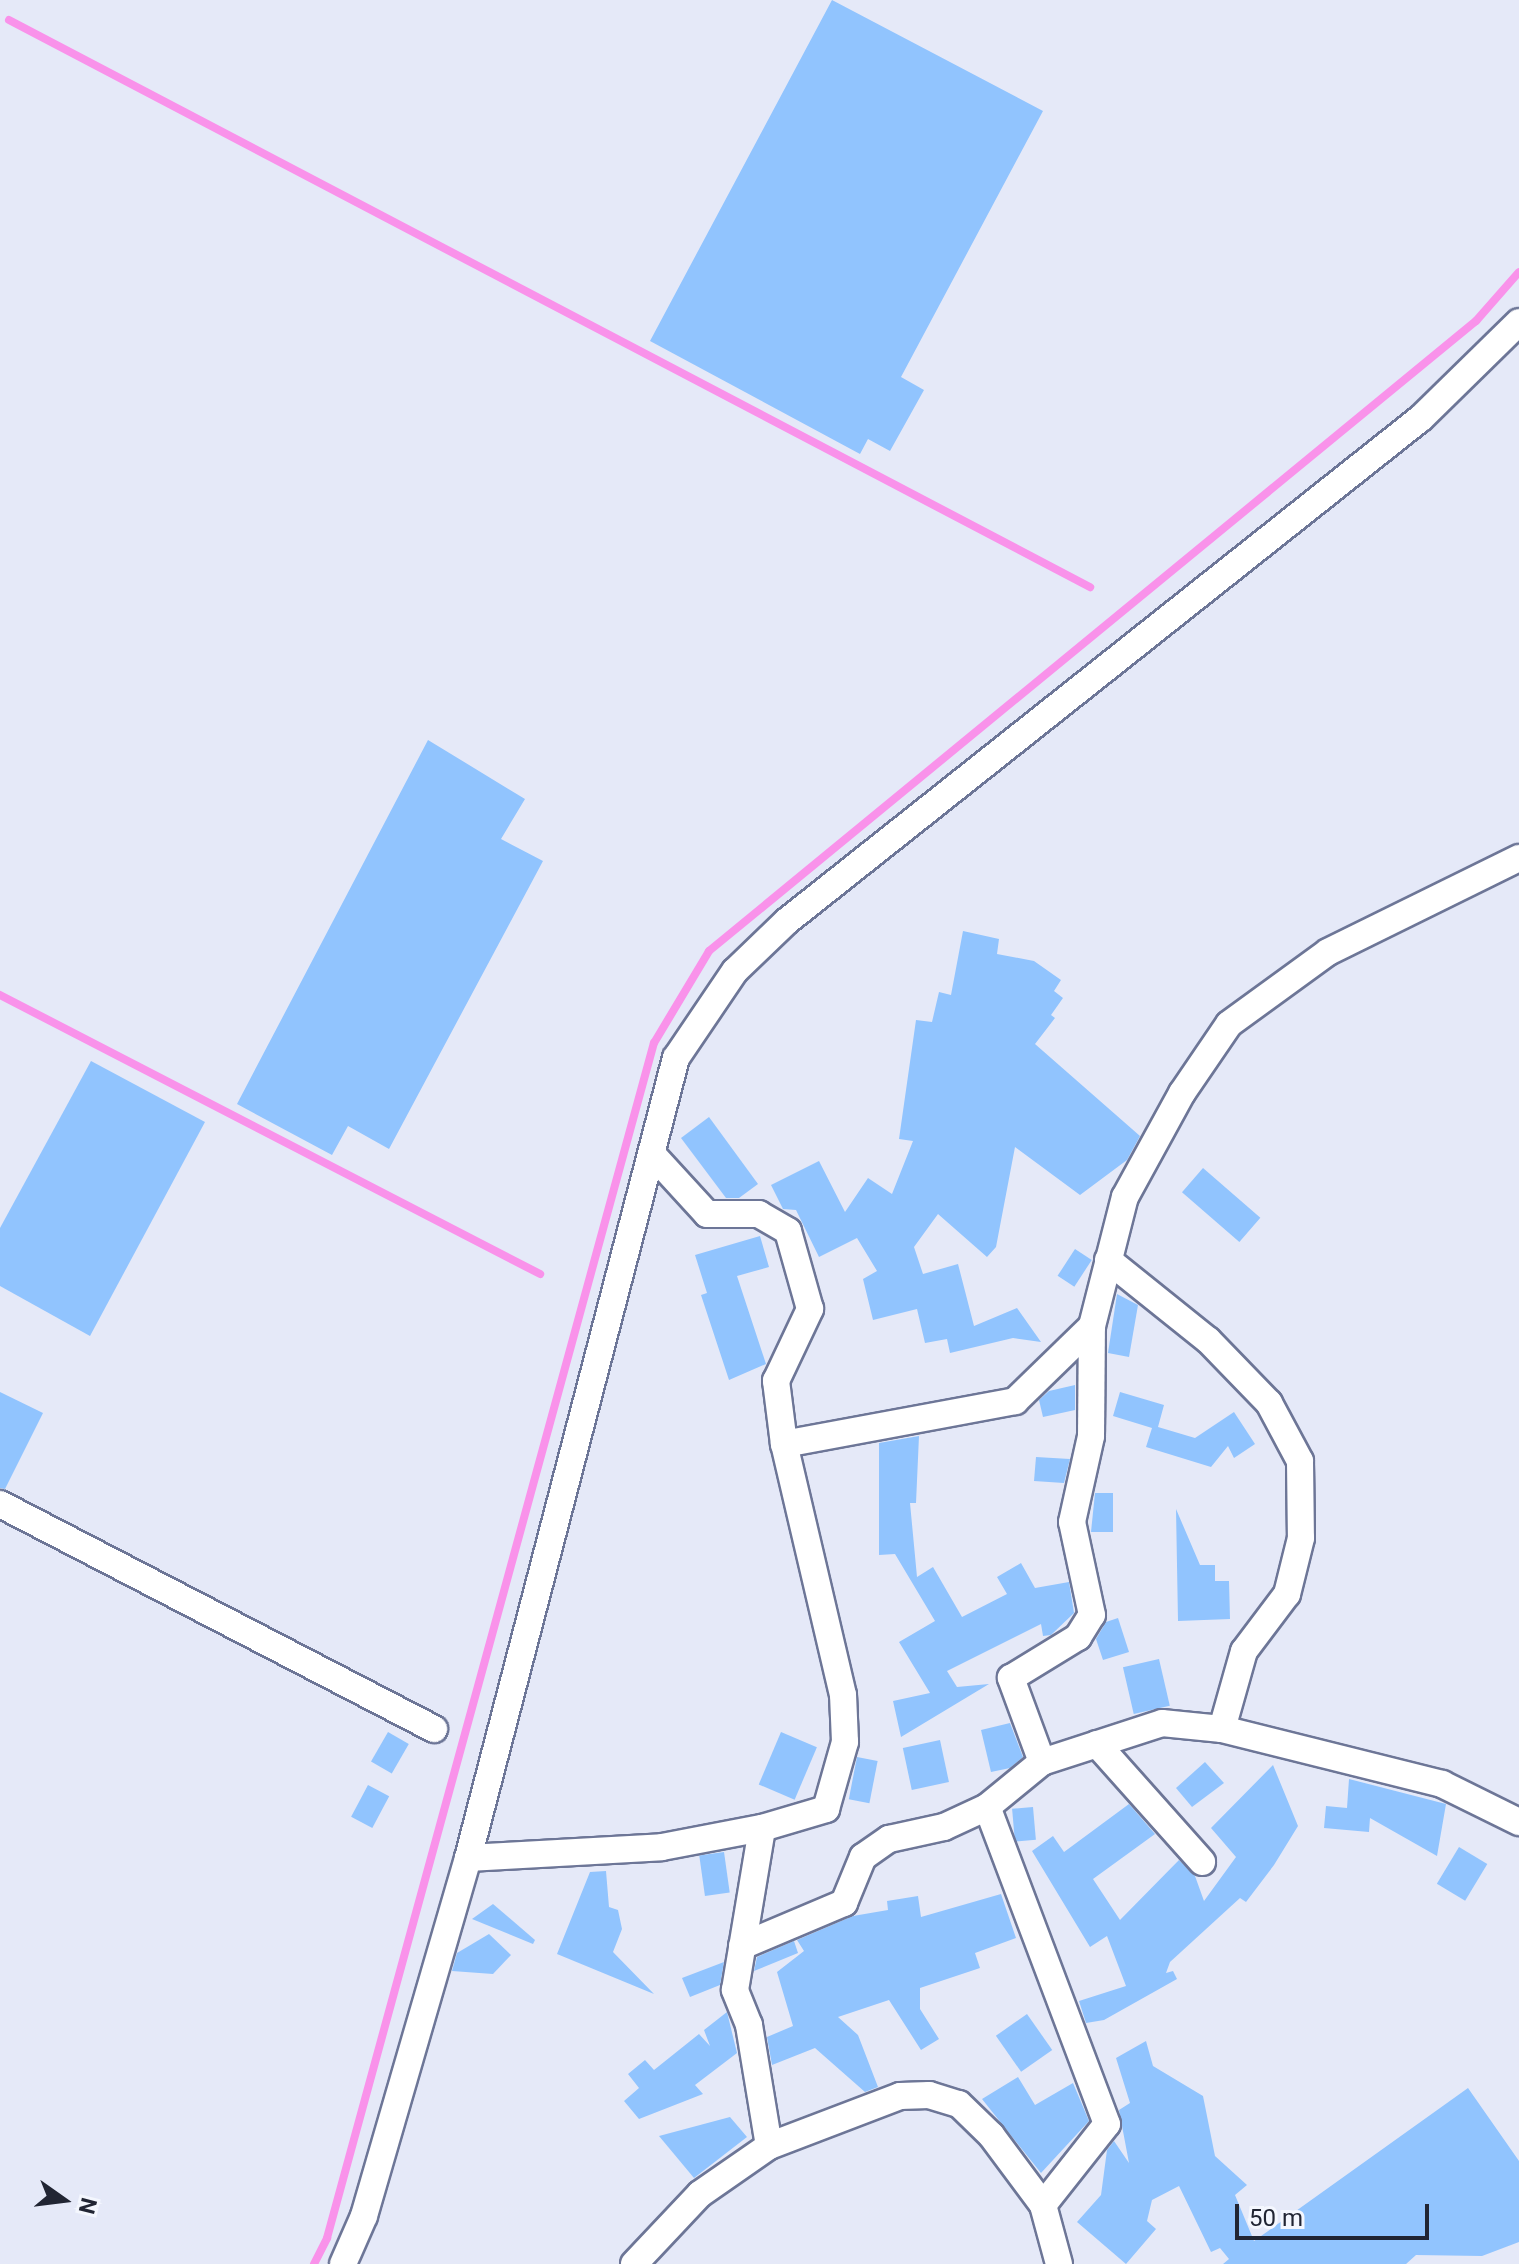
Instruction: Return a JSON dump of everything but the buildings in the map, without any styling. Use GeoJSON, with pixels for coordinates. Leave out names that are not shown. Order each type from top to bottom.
{"type":"FeatureCollection","features":[{"type":"Feature","properties":{"kind":"street"},"geometry":{"type":"LineString","coordinates":[[343,2264],[364,2216],[468,1858],[676,1058],[735,971],[787,921],[1421,418],[1519,322]]}},
{"type":"Feature","properties":{"kind":"street"},"geometry":{"type":"LineString","coordinates":[[1042,1762],[1011,1678],[1078,1637],[1092,1615],[1072,1522],[1091,1436],[1092,1326],[1125,1197],[1182,1093],[1229,1024],[1328,952],[1519,858]]}},
{"type":"Feature","properties":{"kind":"street"},"geometry":{"type":"LineString","coordinates":[[468,1858],[662,1847],[762,1828],[826,1809],[845,1742],[843,1695],[784,1444],[776,1381],[810,1309],[788,1231],[759,1214],[707,1214],[653,1155]]}},
{"type":"Feature","properties":{"kind":"street"},"geometry":{"type":"LineString","coordinates":[[1108,1260],[1219,1350],[1269,1403],[1300,1461],[1301,1538],[1287,1594],[1244,1651],[1222,1729]]}},
{"type":"Feature","properties":{"kind":"street"},"geometry":{"type":"LineString","coordinates":[[784,1444],[1015,1401],[1092,1326]]}},
{"type":"Feature","properties":{"kind":"street"},"geometry":{"type":"LineString","coordinates":[[0,1504],[434,1729]]}},
{"type":"Feature","properties":{"kind":"street"},"geometry":{"type":"LineString","coordinates":[[742,1946],[844,1903],[863,1857],[889,1839],[944,1827],[987,1807],[1042,1762],[1162,1723],[1222,1729],[1442,1784],[1519,1822]]}},
{"type":"Feature","properties":{"kind":"street"},"geometry":{"type":"LineString","coordinates":[[1097,1744],[1202,1862]]}},
{"type":"Feature","properties":{"kind":"street"},"geometry":{"type":"LineString","coordinates":[[987,1807],[1107,2124],[1043,2205]]}},
{"type":"Feature","properties":{"kind":"street"},"geometry":{"type":"LineString","coordinates":[[762,1828],[735,1990],[749,2025],[769,2146]]}},
{"type":"Feature","properties":{"kind":"street"},"geometry":{"type":"LineString","coordinates":[[634,2264],[700,2194],[769,2146],[900,2096],[929,2095],[959,2104],[991,2135],[1043,2205],[1059,2264]]}},
{"type":"Feature","properties":{"kind":"waterway"},"geometry":{"type":"LineString","coordinates":[[9,20],[1090,587]]}},
{"type":"Feature","properties":{"kind":"waterway"},"geometry":{"type":"LineString","coordinates":[[314,2264],[327,2238],[654,1043],[709,951],[1476,321],[1519,272]]}},
{"type":"Feature","properties":{"kind":"waterway"},"geometry":{"type":"LineString","coordinates":[[0,995],[540,1274]]}}]}
